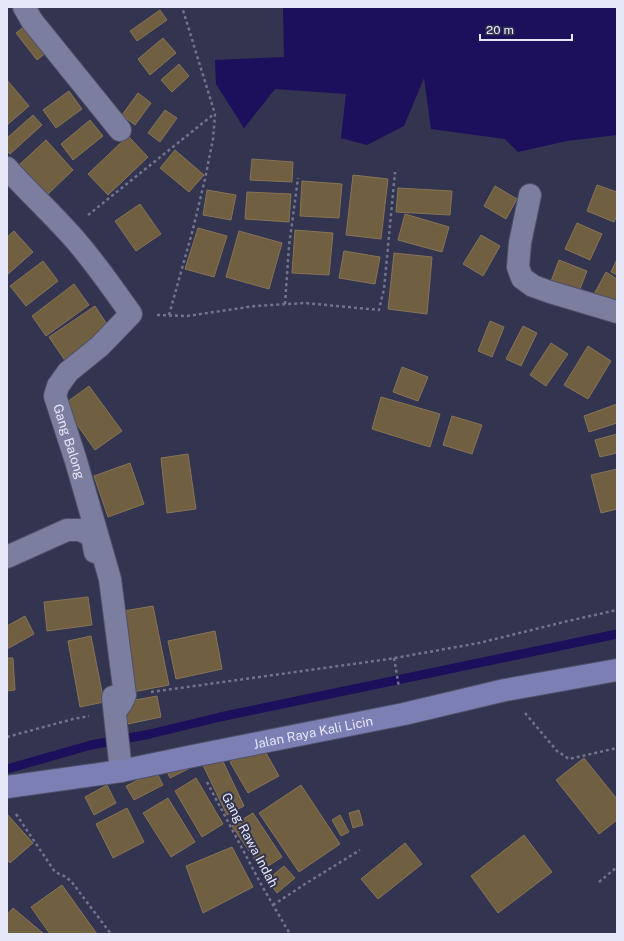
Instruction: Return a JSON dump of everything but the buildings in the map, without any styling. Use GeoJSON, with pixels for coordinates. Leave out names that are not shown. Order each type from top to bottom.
{"type":"FeatureCollection","features":[{"type":"Feature","properties":{"kind":"street"},"geometry":{"type":"LineString","coordinates":[[24,7],[32,21],[120,130]]}},
{"type":"Feature","properties":{"kind":"street"},"geometry":{"type":"LineString","coordinates":[[7,168],[68,232],[131,314]]}},
{"type":"Feature","properties":{"kind":"street"},"geometry":{"type":"LineString","coordinates":[[530,195],[520,243],[518,267],[522,278],[533,286],[617,312]]}},
{"type":"Feature","properties":{"kind":"street","name":"Gang Balong"},"geometry":{"type":"LineString","coordinates":[[120,767],[119,711],[110,579],[76,461],[55,396],[58,386],[68,372],[100,346],[131,314]]}},
{"type":"Feature","properties":{"kind":"street","name":"Gang Balong"},"geometry":{"type":"LineString","coordinates":[[7,557],[67,530],[80,530],[92,536],[105,605],[119,711]]}},
{"type":"Feature","properties":{"kind":"street","name":"Jalan Raya Kali Licin"},"geometry":{"type":"LineString","coordinates":[[7,787],[193,756],[404,714],[505,690],[617,670]]}},
{"type":"Feature","properties":{"kind":"path"},"geometry":{"type":"LineString","coordinates":[[169,315],[205,179],[212,138],[214,114],[182,7]]}},
{"type":"Feature","properties":{"kind":"path"},"geometry":{"type":"LineString","coordinates":[[68,232],[214,114]]}},
{"type":"Feature","properties":{"kind":"path"},"geometry":{"type":"LineString","coordinates":[[131,314],[187,316],[255,306],[305,303],[379,310],[384,289],[395,172]]}},
{"type":"Feature","properties":{"kind":"path"},"geometry":{"type":"LineString","coordinates":[[285,304],[289,246],[298,178]]}},
{"type":"Feature","properties":{"kind":"path"},"geometry":{"type":"LineString","coordinates":[[7,737],[73,720],[119,711],[214,684],[394,658],[479,643],[617,610]]}},
{"type":"Feature","properties":{"kind":"path"},"geometry":{"type":"LineString","coordinates":[[394,658],[400,691]]}},
{"type":"Feature","properties":{"kind":"path"},"geometry":{"type":"LineString","coordinates":[[505,690],[557,751],[569,760],[617,748]]}},
{"type":"Feature","properties":{"kind":"path","name":"Gang Rawa Indah"},"geometry":{"type":"LineString","coordinates":[[193,756],[262,886],[290,934]]}},
{"type":"Feature","properties":{"kind":"path"},"geometry":{"type":"LineString","coordinates":[[16,813],[55,872],[71,881],[111,934]]}},
{"type":"Feature","properties":{"kind":"path"},"geometry":{"type":"LineString","coordinates":[[273,905],[360,850]]}},
{"type":"Feature","properties":{"kind":"path"},"geometry":{"type":"LineString","coordinates":[[599,882],[617,867]]}},
{"type":"Feature","properties":{"kind":"shaded area"},"geometry":{"type":"Polygon","coordinates":[[[283,7],[617,7],[617,135],[567,141],[518,152],[505,139],[431,129],[424,78],[404,126],[367,145],[341,138],[346,94],[275,89],[244,128],[216,84],[215,60],[284,57],[283,7]]]}},
{"type":"Feature","properties":{"kind":"waterway"},"geometry":{"type":"LineString","coordinates":[[7,769],[91,745],[150,734],[220,717],[617,634]]}}]}
